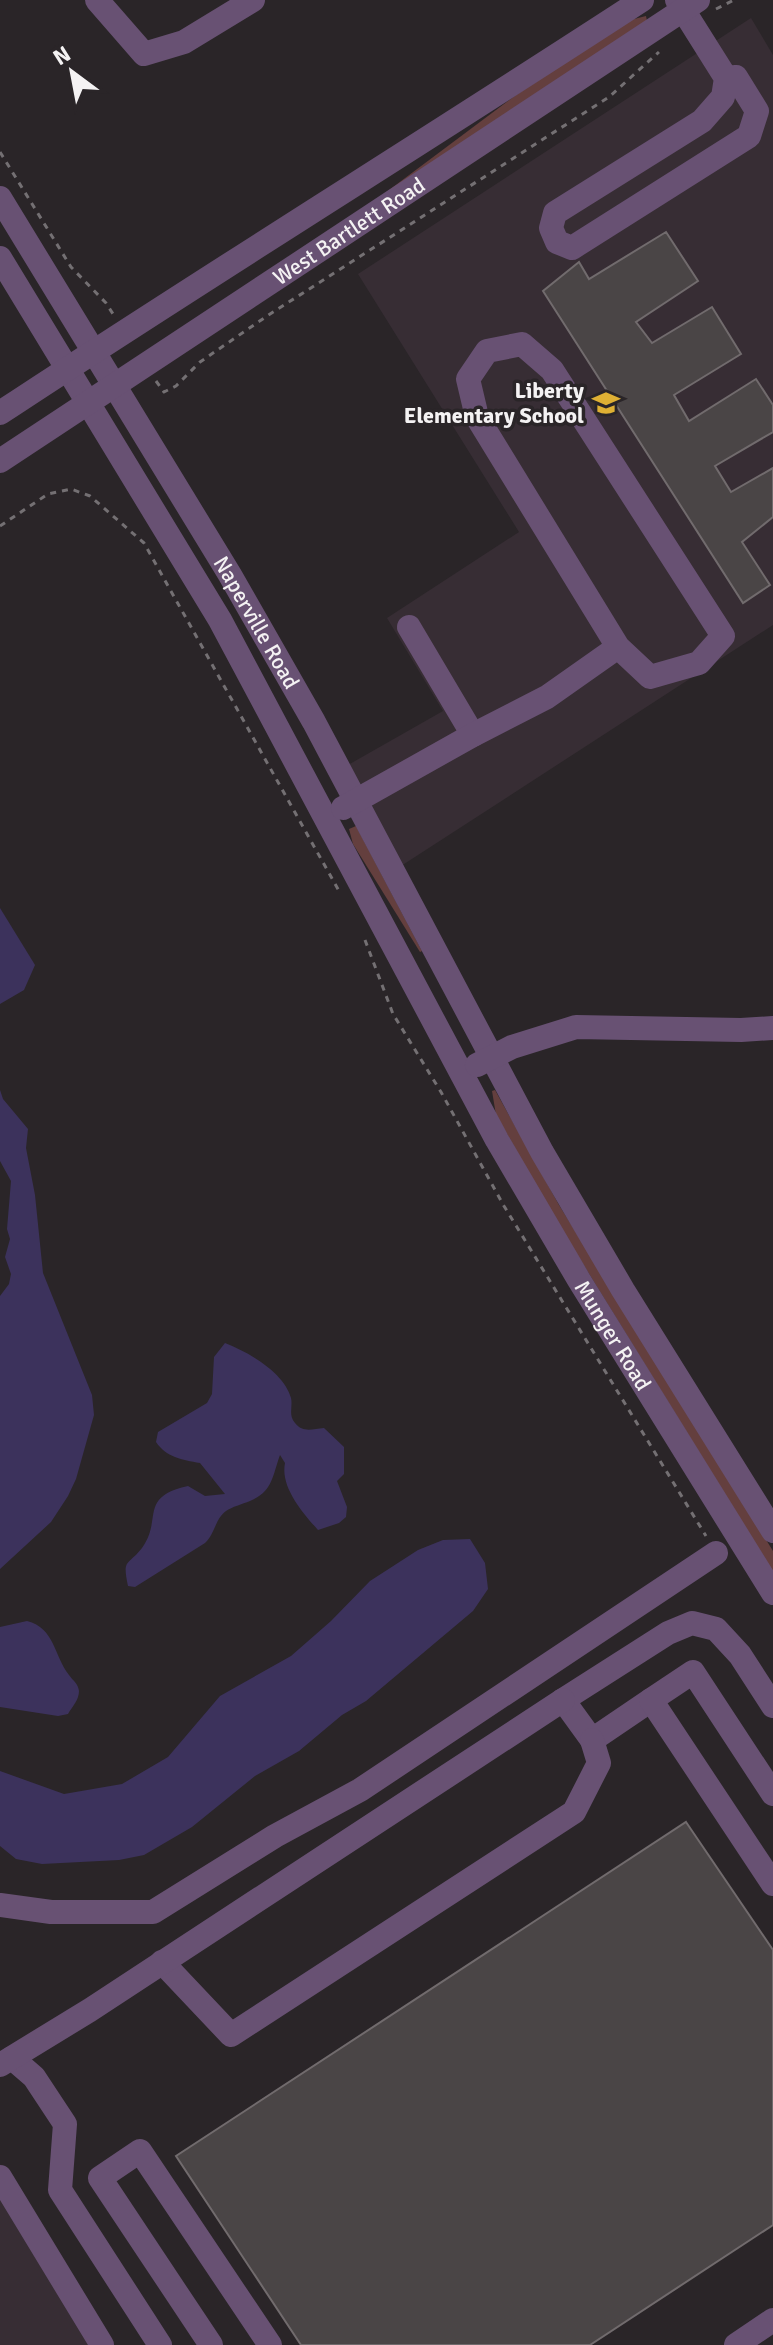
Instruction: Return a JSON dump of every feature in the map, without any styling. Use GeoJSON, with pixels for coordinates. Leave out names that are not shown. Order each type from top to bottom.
{"type":"FeatureCollection","features":[{"type":"Feature","properties":{"kind":"street"},"geometry":{"type":"LineString","coordinates":[[97,0],[144,54],[184,42],[253,0]]}},
{"type":"Feature","properties":{"kind":"street","name":"West Bartlett Road"},"geometry":{"type":"LineString","coordinates":[[0,413],[642,0]]}},
{"type":"Feature","properties":{"kind":"street"},"geometry":{"type":"LineString","coordinates":[[687,8],[726,78],[723,97],[702,121],[555,213],[551,228],[557,242],[572,248],[749,136],[757,111],[736,77],[726,78]]}},
{"type":"Feature","properties":{"kind":"street","name":"West Bartlett Road"},"geometry":{"type":"LineString","coordinates":[[0,461],[687,8]]}},
{"type":"Feature","properties":{"kind":"street","name":"Naperville Road"},"geometry":{"type":"LineString","coordinates":[[0,198],[238,589],[355,801],[490,1058]]}},
{"type":"Feature","properties":{"kind":"street","name":"Naperville Road"},"geometry":{"type":"LineString","coordinates":[[0,258],[220,620],[461,1073]]}},
{"type":"Feature","properties":{"kind":"street"},"geometry":{"type":"LineString","coordinates":[[522,344],[552,370],[723,636],[699,663],[650,677],[618,647],[477,417],[468,379],[487,351],[522,344]]}},
{"type":"Feature","properties":{"kind":"street"},"geometry":{"type":"LineString","coordinates":[[409,627],[473,735]]}},
{"type":"Feature","properties":{"kind":"street"},"geometry":{"type":"LineString","coordinates":[[326,817],[547,697],[618,647]]}},
{"type":"Feature","properties":{"kind":"street"},"geometry":{"type":"LineString","coordinates":[[461,1073],[512,1047],[576,1027],[773,1028]]}},
{"type":"Feature","properties":{"kind":"street","name":"Munger Road"},"geometry":{"type":"LineString","coordinates":[[490,1058],[574,1208],[773,1531]]}},
{"type":"Feature","properties":{"kind":"street","name":"Munger Road"},"geometry":{"type":"LineString","coordinates":[[461,1073],[579,1280],[773,1593]]}},
{"type":"Feature","properties":{"kind":"street"},"geometry":{"type":"LineString","coordinates":[[0,1905],[51,1912],[153,1912],[275,1836],[360,1790],[716,1553]]}},
{"type":"Feature","properties":{"kind":"street"},"geometry":{"type":"LineString","coordinates":[[6,2062],[668,1633],[692,1623],[716,1629],[740,1655],[773,1706]]}},
{"type":"Feature","properties":{"kind":"street"},"geometry":{"type":"LineString","coordinates":[[592,1740],[693,1672],[773,1794]]}},
{"type":"Feature","properties":{"kind":"street"},"geometry":{"type":"LineString","coordinates":[[162,1962],[231,2035],[574,1812],[599,1763],[592,1740],[563,1700]]}},
{"type":"Feature","properties":{"kind":"street"},"geometry":{"type":"LineString","coordinates":[[651,1700],[773,1884]]}},
{"type":"Feature","properties":{"kind":"street"},"geometry":{"type":"LineString","coordinates":[[6,2062],[34,2077],[65,2124],[60,2190],[160,2345]]}},
{"type":"Feature","properties":{"kind":"street"},"geometry":{"type":"LineString","coordinates":[[211,2345],[100,2178],[140,2151],[270,2345]]}},
{"type":"Feature","properties":{"kind":"street"},"geometry":{"type":"LineString","coordinates":[[0,2177],[102,2345]]}},
{"type":"Feature","properties":{"kind":"street"},"geometry":{"type":"LineString","coordinates":[[86,2229],[120,2207]]}},
{"type":"Feature","properties":{"kind":"street"},"geometry":{"type":"LineString","coordinates":[[736,2345],[773,2320]]}},
{"type":"Feature","properties":{"kind":"path"},"geometry":{"type":"LineString","coordinates":[[687,8],[734,0]]}},
{"type":"Feature","properties":{"kind":"path"},"geometry":{"type":"LineString","coordinates":[[164,392],[176,386],[200,362],[267,316],[609,97],[668,44]]}},
{"type":"Feature","properties":{"kind":"path"},"geometry":{"type":"LineString","coordinates":[[0,152],[71,267],[109,308]]}},
{"type":"Feature","properties":{"kind":"path"},"geometry":{"type":"LineString","coordinates":[[0,526],[48,494],[71,489],[90,496],[144,543],[340,891]]}},
{"type":"Feature","properties":{"kind":"path"},"geometry":{"type":"LineString","coordinates":[[364,935],[393,1014],[512,1219],[716,1553]]}},
{"type":"Feature","properties":{"kind":"shaded area"},"geometry":{"type":"Polygon","coordinates":[[[646,16],[647,21],[353,217],[516,95],[630,20],[646,16]]]}},
{"type":"Feature","properties":{"kind":"shaded area","name":"Liberty Elementary School"},"geometry":{"type":"Polygon","coordinates":[[[751,18],[773,55],[773,625],[401,866],[348,765],[443,711],[387,618],[519,532],[358,274],[751,18]]]}},
{"type":"Feature","properties":{"kind":"shaded area"},"geometry":{"type":"Polygon","coordinates":[[[356,826],[422,951],[353,844],[349,829],[356,826]]]}},
{"type":"Feature","properties":{"kind":"shaded area"},"geometry":{"type":"Polygon","coordinates":[[[0,908],[35,965],[24,990],[0,1004],[0,908]]]}},
{"type":"Feature","properties":{"kind":"shaded area"},"geometry":{"type":"Polygon","coordinates":[[[0,1090],[3,1099],[28,1129],[26,1148],[35,1195],[43,1273],[92,1395],[94,1415],[76,1479],[68,1496],[51,1522],[0,1569],[0,1296],[9,1284],[11,1274],[5,1257],[10,1239],[7,1229],[11,1181],[0,1161],[0,1090]]]}},
{"type":"Feature","properties":{"kind":"shaded area"},"geometry":{"type":"Polygon","coordinates":[[[495,1090],[559,1205],[773,1551],[773,1572],[559,1225],[496,1115],[492,1091],[495,1090]]]}},
{"type":"Feature","properties":{"kind":"shaded area"},"geometry":{"type":"Polygon","coordinates":[[[225,1343],[254,1358],[281,1380],[291,1398],[292,1417],[298,1426],[308,1430],[324,1428],[344,1447],[344,1474],[337,1481],[347,1507],[346,1517],[339,1523],[318,1530],[289,1490],[285,1463],[280,1455],[273,1477],[263,1493],[226,1511],[205,1543],[135,1587],[128,1586],[126,1566],[148,1537],[154,1510],[163,1496],[188,1486],[205,1496],[225,1494],[200,1463],[170,1454],[156,1442],[158,1432],[207,1403],[212,1394],[214,1357],[225,1343]]]}},
{"type":"Feature","properties":{"kind":"shaded area"},"geometry":{"type":"Polygon","coordinates":[[[470,1539],[485,1563],[488,1589],[473,1611],[366,1701],[342,1715],[299,1751],[255,1776],[192,1827],[144,1855],[119,1860],[42,1864],[16,1859],[0,1846],[0,1771],[64,1794],[122,1784],[168,1757],[220,1696],[291,1656],[370,1581],[418,1550],[443,1540],[470,1539]]]}},
{"type":"Feature","properties":{"kind":"shaded area"},"geometry":{"type":"Polygon","coordinates":[[[27,1621],[49,1636],[64,1668],[78,1686],[78,1697],[68,1714],[58,1716],[0,1707],[0,1627],[27,1621]]]}},
{"type":"Feature","properties":{"kind":"shaded area"},"geometry":{"type":"Polygon","coordinates":[[[0,2164],[114,2345],[0,2345],[0,2164]]]}},
{"type":"Feature","properties":{"kind":"building"},"geometry":{"type":"Polygon","coordinates":[[[666,232],[698,281],[636,322],[652,343],[712,307],[741,354],[674,395],[689,421],[756,379],[773,405],[773,432],[715,466],[731,492],[773,468],[773,517],[742,542],[770,585],[743,603],[543,291],[579,262],[589,279],[666,232]]]}},
{"type":"Feature","properties":{"kind":"building"},"geometry":{"type":"Polygon","coordinates":[[[686,1822],[773,1950],[773,2225],[590,2345],[301,2345],[176,2156],[686,1822]]]}},
{"type":"Feature","properties":{"kind":"place","name":"Liberty Elementary School"},"geometry":{"type":"Point","coordinates":[606,403]}}]}
